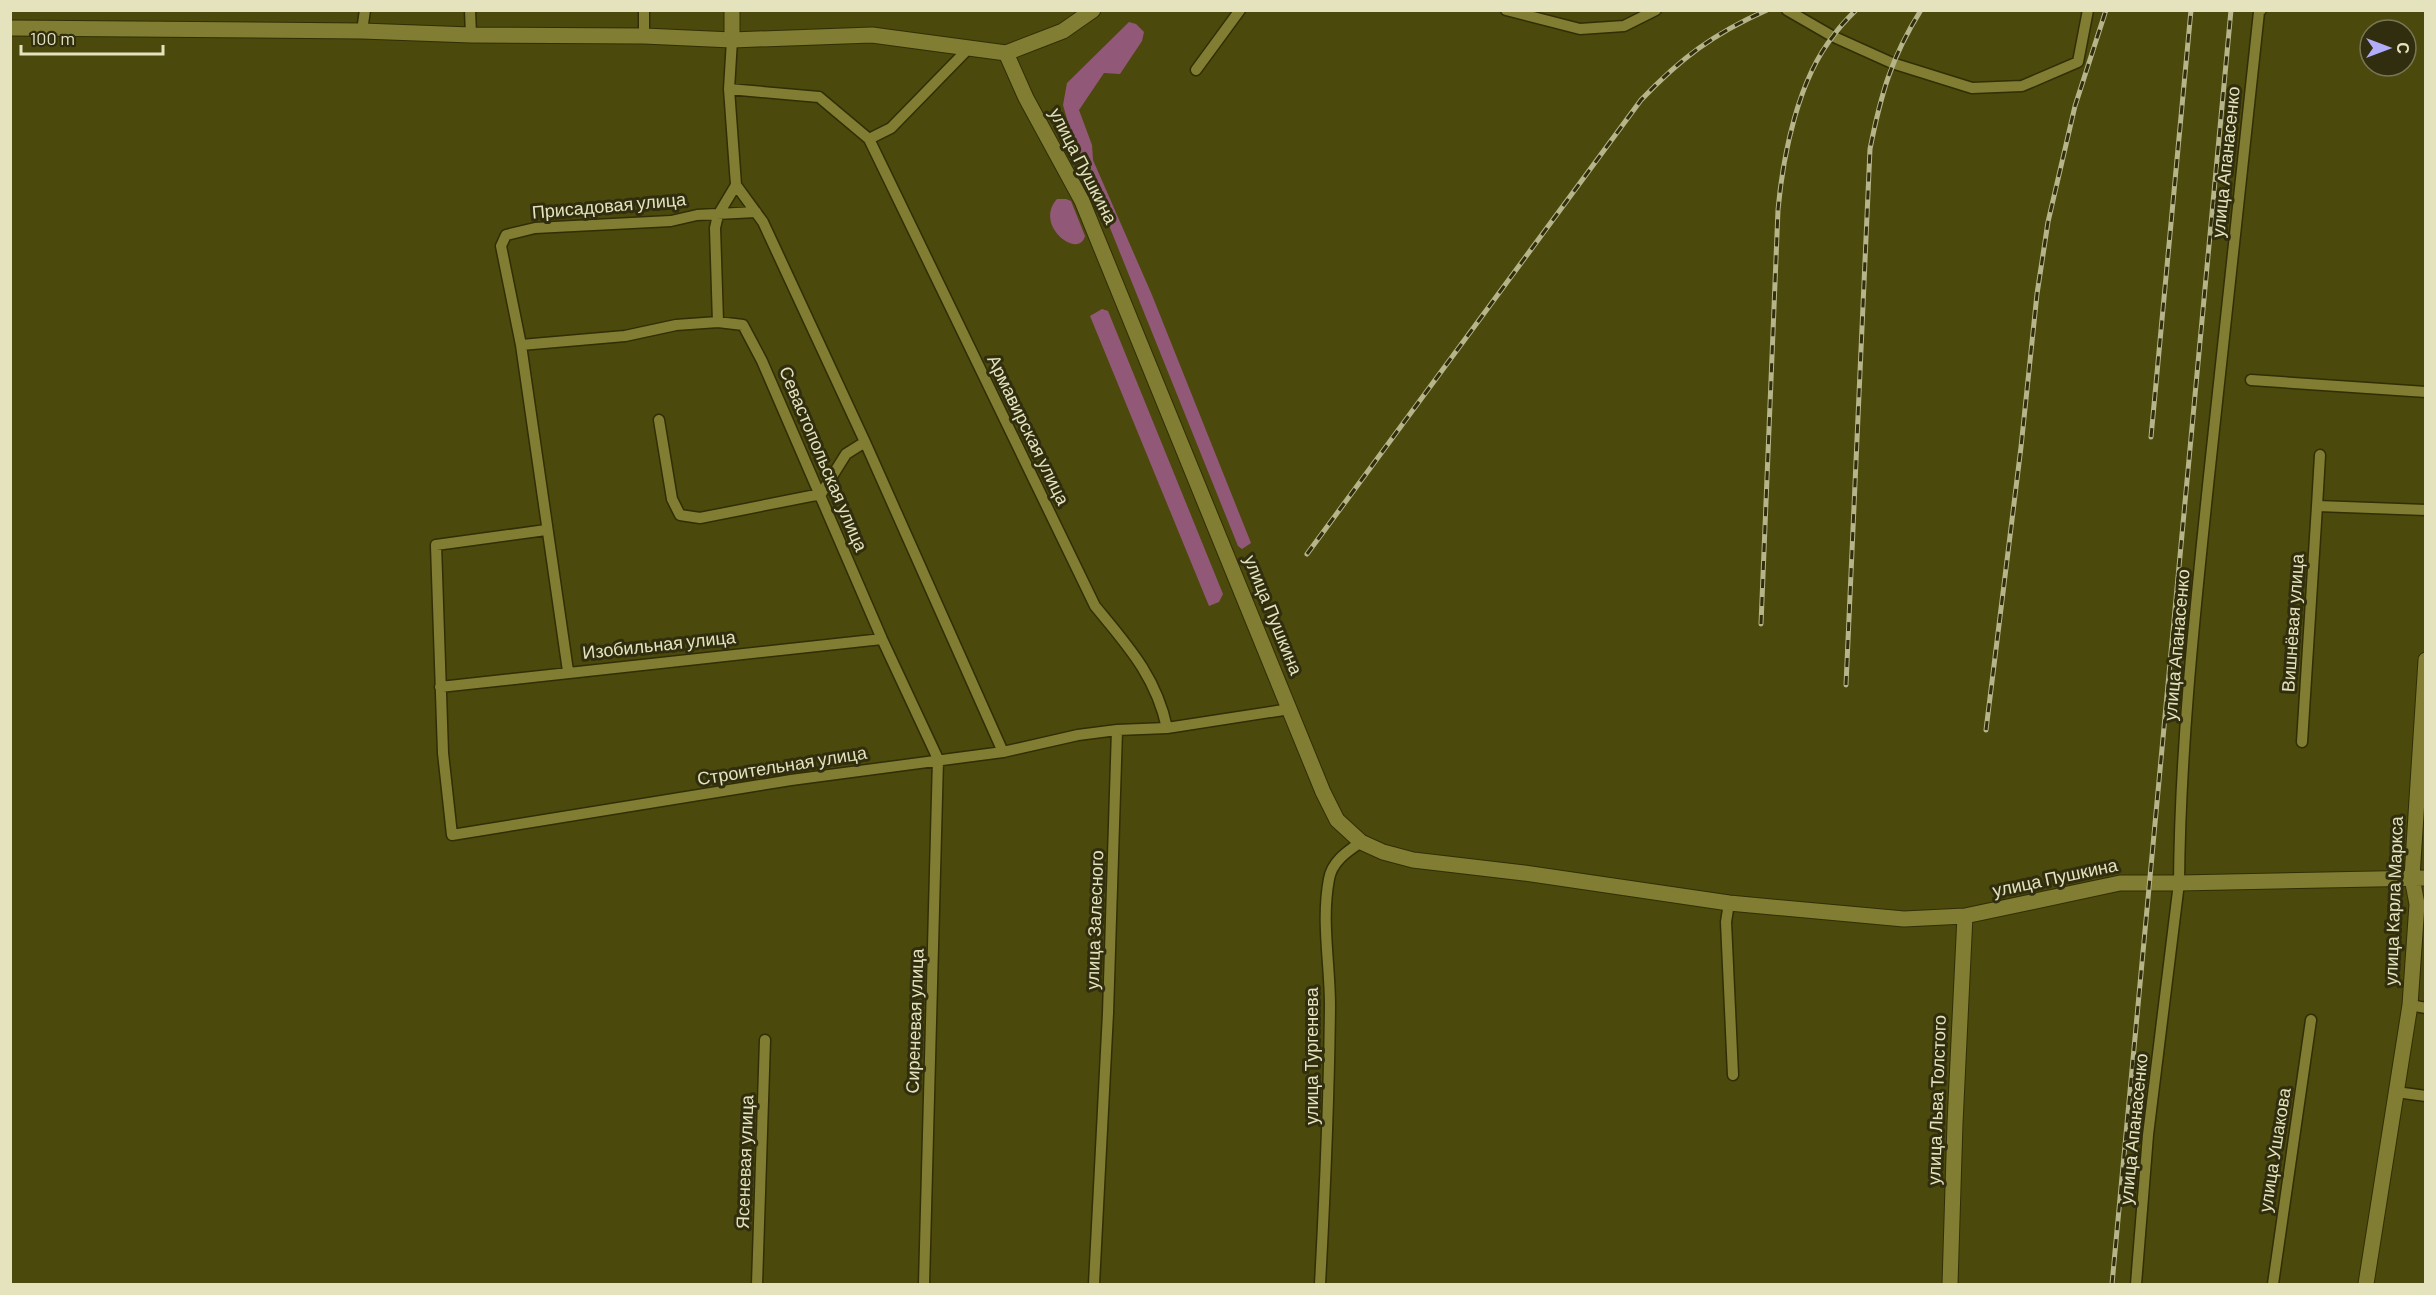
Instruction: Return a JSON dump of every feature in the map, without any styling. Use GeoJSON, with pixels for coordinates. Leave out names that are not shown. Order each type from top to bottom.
{"type":"FeatureCollection","features":[{"type":"Feature","properties":{"kind":"main road"},"geometry":{"type":"LineString","coordinates":[[732,10],[732,40]]}},
{"type":"Feature","properties":{"kind":"main road"},"geometry":{"type":"LineString","coordinates":[[10,28],[362,31],[471,35],[644,36],[732,40],[872,35],[939,42],[968,49],[1006,53],[1064,31],[1093,10]]}},
{"type":"Feature","properties":{"kind":"main road","name":"улица Пушкина"},"geometry":{"type":"LineString","coordinates":[[1006,53],[1026,98],[1082,201],[1323,792],[1338,820],[1361,842],[1383,852],[1413,860],[1524,873],[1729,903],[1904,919],[1965,916],[2120,883],[2179,884],[2419,878]]}},
{"type":"Feature","properties":{"kind":"main road","name":"улица Карла Маркса"},"geometry":{"type":"LineString","coordinates":[[2366,1284],[2396,1092],[2418,1007],[2417,904],[2425,669]]}},
{"type":"Feature","properties":{"kind":"main road","name":"улица Льва Толстого"},"geometry":{"type":"LineString","coordinates":[[1950,1284],[1965,916]]}},
{"type":"Feature","properties":{"kind":"street"},"geometry":{"type":"LineString","coordinates":[[362,31],[365,10]]}},
{"type":"Feature","properties":{"kind":"street"},"geometry":{"type":"LineString","coordinates":[[470,10],[471,35]]}},
{"type":"Feature","properties":{"kind":"street"},"geometry":{"type":"LineString","coordinates":[[644,10],[644,36]]}},
{"type":"Feature","properties":{"kind":"street"},"geometry":{"type":"LineString","coordinates":[[1196,70],[1240,10]]}},
{"type":"Feature","properties":{"kind":"street"},"geometry":{"type":"LineString","coordinates":[[1506,10],[1580,29],[1624,26],[1656,10]]}},
{"type":"Feature","properties":{"kind":"street"},"geometry":{"type":"LineString","coordinates":[[1787,10],[1832,36],[1892,63],[1972,88],[2022,86],[2078,62],[2088,10]]}},
{"type":"Feature","properties":{"kind":"street","name":"улица Апанасенко"},"geometry":{"type":"LineString","coordinates":[[2136,1284],[2148,1135],[2179,884],[2179,844],[2191,667],[2249,92],[2261,10]]}},
{"type":"Feature","properties":{"kind":"street"},"geometry":{"type":"LineString","coordinates":[[732,40],[729,88],[736,185],[763,222],[865,442],[1003,752]]}},
{"type":"Feature","properties":{"kind":"street"},"geometry":{"type":"LineString","coordinates":[[869,139],[891,128],[968,49]]}},
{"type":"Feature","properties":{"kind":"street","name":"Армавирская улица"},"geometry":{"type":"LineString","coordinates":[[729,88],[819,97],[869,139],[1095,606],[1140,661],[1163,710],[1167,728]]}},
{"type":"Feature","properties":{"kind":"street"},"geometry":{"type":"LineString","coordinates":[[521,345],[625,336],[676,325],[718,322],[715,228],[718,215],[736,185]]}},
{"type":"Feature","properties":{"kind":"street","name":"Присадовая улица"},"geometry":{"type":"LineString","coordinates":[[568,671],[521,345],[501,246],[506,235],[535,228],[671,221],[697,215],[756,212]]}},
{"type":"Feature","properties":{"kind":"street","name":"Севастопольская улица"},"geometry":{"type":"LineString","coordinates":[[718,322],[743,325],[762,361],[882,639],[939,759]]}},
{"type":"Feature","properties":{"kind":"street"},"geometry":{"type":"LineString","coordinates":[[2251,380],[2426,392]]}},
{"type":"Feature","properties":{"kind":"street"},"geometry":{"type":"LineString","coordinates":[[659,420],[672,500],[680,515],[700,518],[821,494],[846,454],[865,442]]}},
{"type":"Feature","properties":{"kind":"street","name":"Вишнёвая улица"},"geometry":{"type":"LineString","coordinates":[[2302,742],[2320,455]]}},
{"type":"Feature","properties":{"kind":"street"},"geometry":{"type":"LineString","coordinates":[[2317,506],[2426,510]]}},
{"type":"Feature","properties":{"kind":"street"},"geometry":{"type":"LineString","coordinates":[[440,687],[436,545],[546,530]]}},
{"type":"Feature","properties":{"kind":"street","name":"Изобильная улица"},"geometry":{"type":"LineString","coordinates":[[440,687],[568,671],[882,639]]}},
{"type":"Feature","properties":{"kind":"street","name":"Строительная улица"},"geometry":{"type":"LineString","coordinates":[[440,687],[443,753],[452,835],[791,780],[1003,752],[1078,735],[1117,730]]}},
{"type":"Feature","properties":{"kind":"street"},"geometry":{"type":"LineString","coordinates":[[1117,730],[1167,728],[1290,709]]}},
{"type":"Feature","properties":{"kind":"street","name":"улица Залесного"},"geometry":{"type":"LineString","coordinates":[[1094,1284],[1108,1013],[1117,730]]}},
{"type":"Feature","properties":{"kind":"street","name":"Сиреневая улица"},"geometry":{"type":"LineString","coordinates":[[924,1284],[939,759]]}},
{"type":"Feature","properties":{"kind":"street","name":"улица Тургенева"},"geometry":{"type":"LineString","coordinates":[[1320,1284],[1329,1129],[1330,990],[1324,923],[1329,876],[1340,857],[1361,842]]}},
{"type":"Feature","properties":{"kind":"street"},"geometry":{"type":"LineString","coordinates":[[1729,903],[1726,922],[1733,1075]]}},
{"type":"Feature","properties":{"kind":"street","name":"улица Ушакова"},"geometry":{"type":"LineString","coordinates":[[2273,1284],[2311,1020]]}},
{"type":"Feature","properties":{"kind":"street","name":"Ясеневая улица"},"geometry":{"type":"LineString","coordinates":[[757,1284],[765,1040]]}},
{"type":"Feature","properties":{"kind":"street"},"geometry":{"type":"LineString","coordinates":[[2396,1092],[2426,1096]]}},
{"type":"Feature","properties":{"kind":"shaded area"},"geometry":{"type":"Polygon","coordinates":[[[1129,22],[1136,24],[1144,32],[1142,41],[1120,74],[1104,73],[1079,110],[1092,145],[1093,160],[1152,295],[1251,543],[1242,549],[1238,546],[1069,126],[1063,105],[1067,83],[1129,22]]]}},
{"type":"Feature","properties":{"kind":"shaded area"},"geometry":{"type":"Polygon","coordinates":[[[1057,199],[1071,201],[1085,236],[1081,242],[1075,244],[1067,242],[1054,229],[1050,220],[1051,209],[1057,199]]]}},
{"type":"Feature","properties":{"kind":"shaded area"},"geometry":{"type":"Polygon","coordinates":[[[1102,309],[1108,311],[1223,594],[1219,602],[1209,606],[1090,316],[1102,309]]]}},
{"type":"Feature","properties":{"kind":"railway"},"geometry":{"type":"LineString","coordinates":[[1307,554],[1641,100],[1684,59],[1699,48],[1730,28],[1767,10]]}},
{"type":"Feature","properties":{"kind":"railway"},"geometry":{"type":"LineString","coordinates":[[1761,624],[1778,210],[1784,166],[1794,118],[1811,73],[1821,53],[1856,10]]}},
{"type":"Feature","properties":{"kind":"railway"},"geometry":{"type":"LineString","coordinates":[[1846,685],[1870,149],[1888,77],[1902,44],[1921,10]]}},
{"type":"Feature","properties":{"kind":"railway"},"geometry":{"type":"LineString","coordinates":[[1986,730],[2021,447],[2037,294],[2048,222],[2075,106],[2106,10]]}},
{"type":"Feature","properties":{"kind":"railway"},"geometry":{"type":"LineString","coordinates":[[2151,437],[2191,10]]}},
{"type":"Feature","properties":{"kind":"railway"},"geometry":{"type":"LineString","coordinates":[[2112,1284],[2231,10]]}}]}
